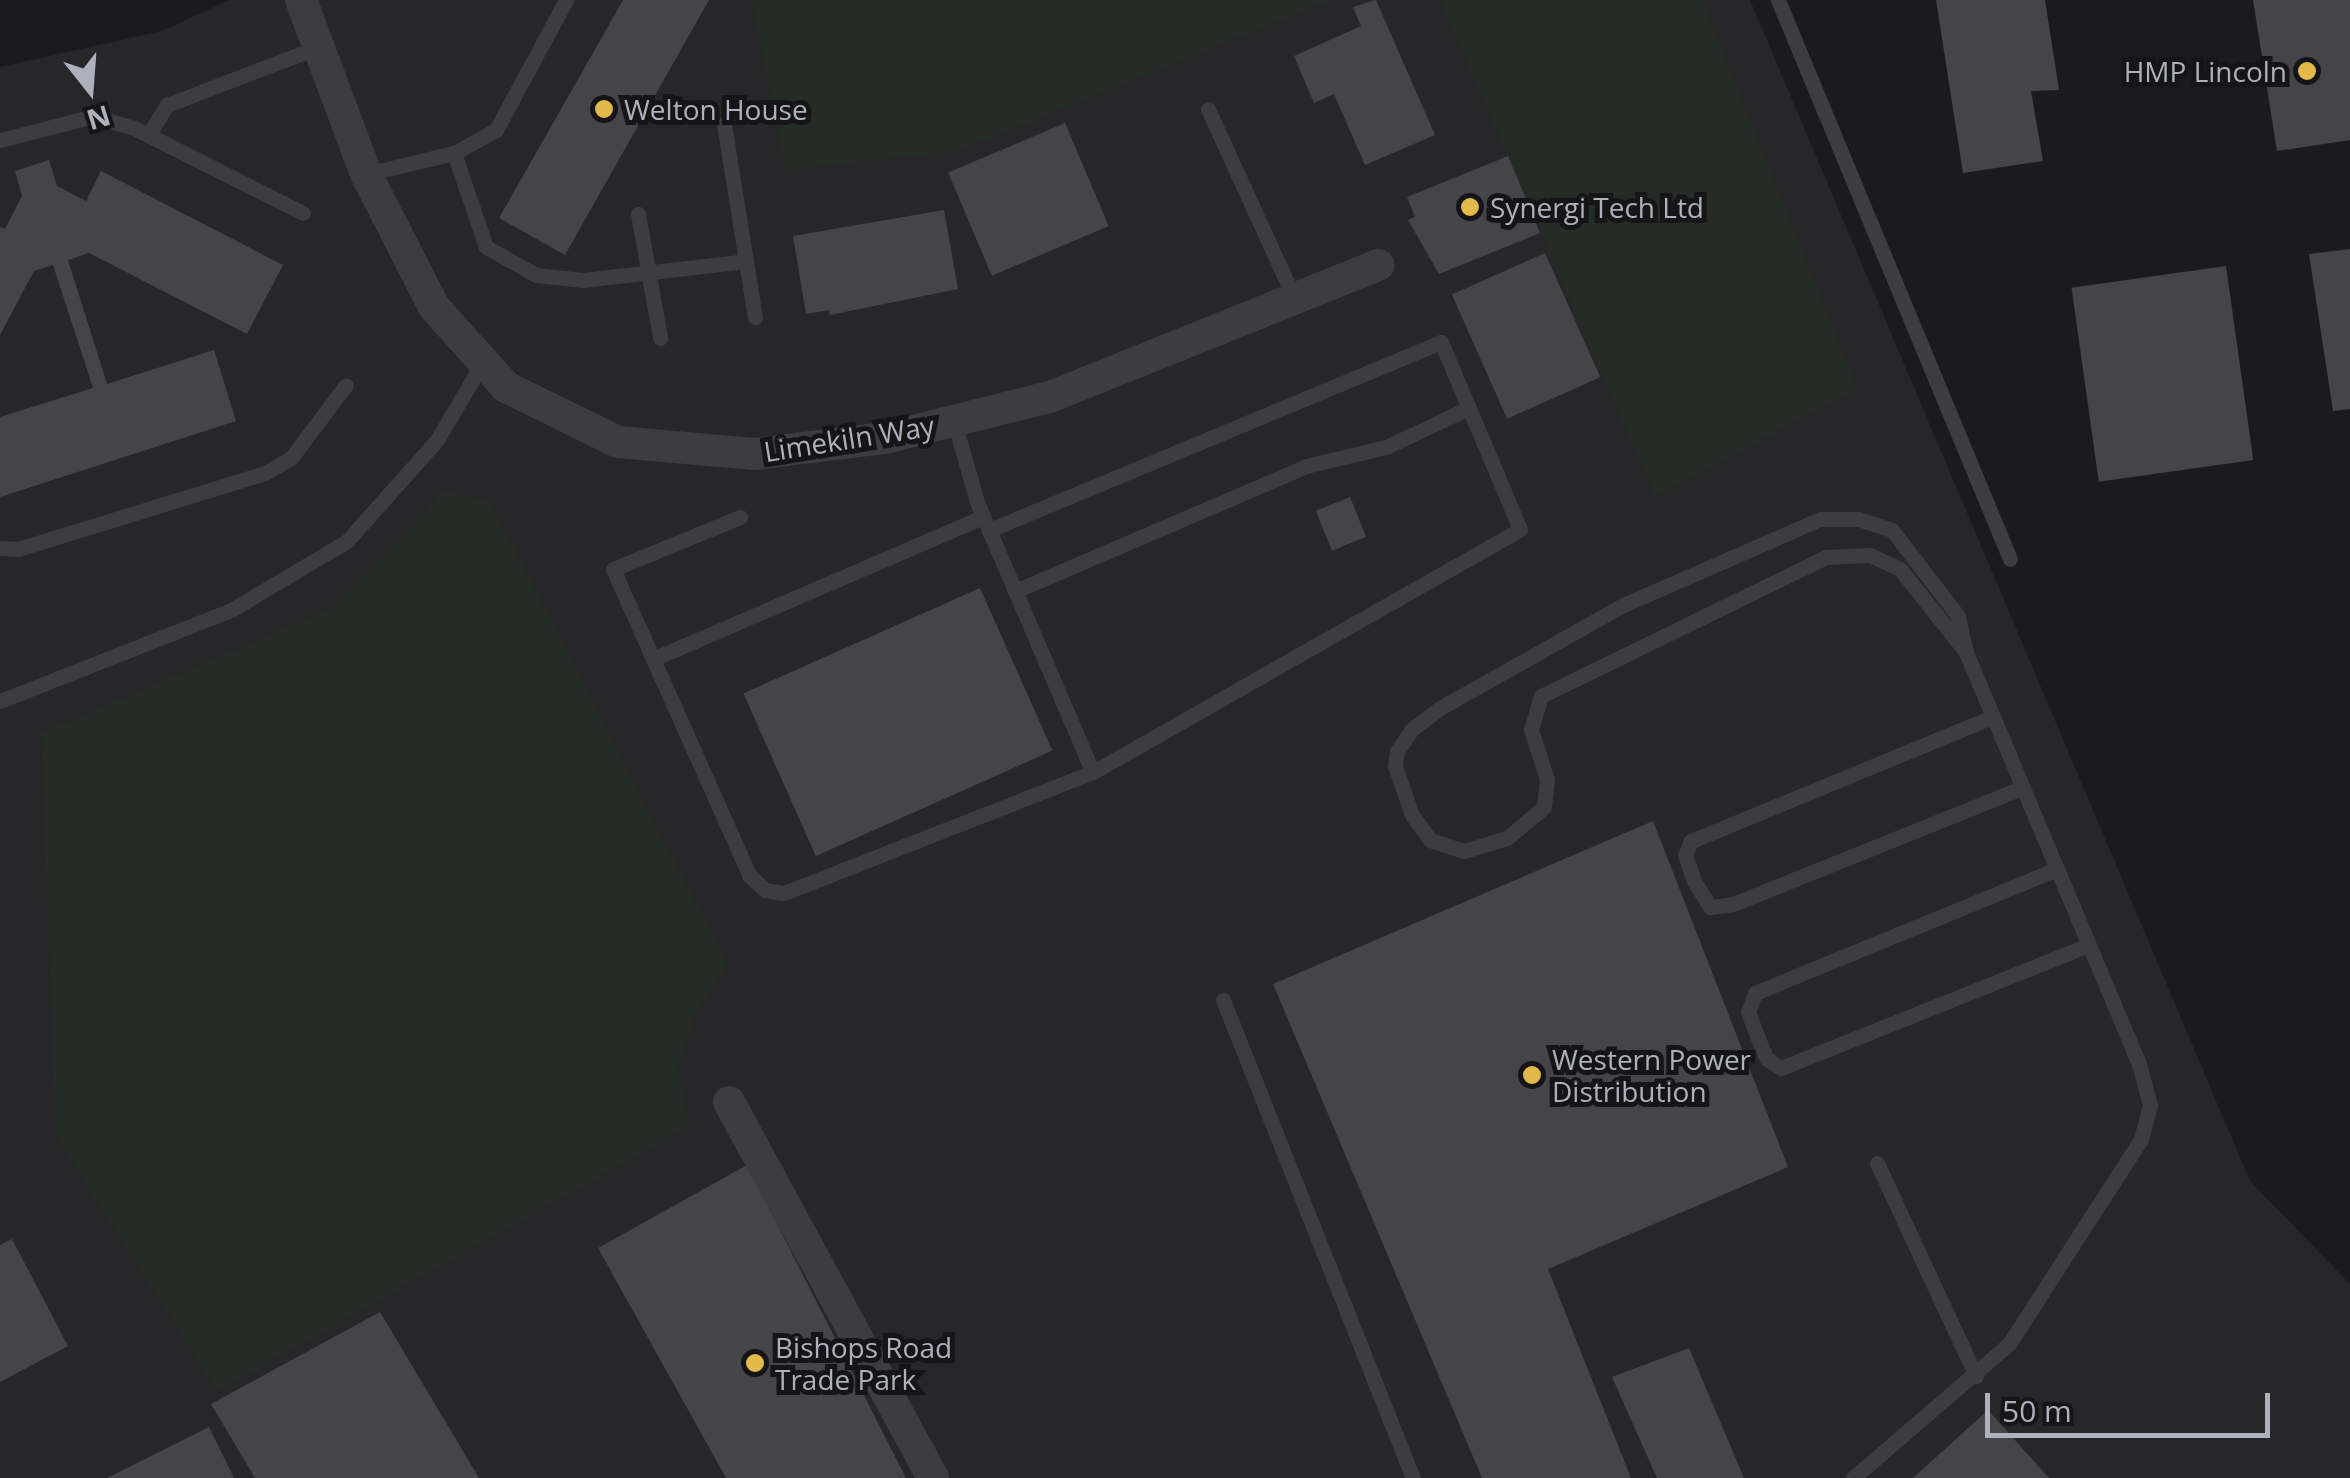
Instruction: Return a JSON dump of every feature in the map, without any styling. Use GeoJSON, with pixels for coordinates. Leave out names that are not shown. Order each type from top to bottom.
{"type":"FeatureCollection","features":[{"type":"Feature","properties":{"kind":"street","name":"Limekiln Way"},"geometry":{"type":"LineString","coordinates":[[302,0],[366,174],[434,307],[506,387],[618,442],[754,454],[885,438],[1050,397],[1296,302],[1379,265]]}},
{"type":"Feature","properties":{"kind":"street"},"geometry":{"type":"LineString","coordinates":[[729,1102],[933,1478]]}},
{"type":"Feature","properties":{"kind":"lane"},"geometry":{"type":"LineString","coordinates":[[366,174],[454,154],[496,130],[566,0]]}},
{"type":"Feature","properties":{"kind":"lane"},"geometry":{"type":"LineString","coordinates":[[1778,0],[2010,559]]}},
{"type":"Feature","properties":{"kind":"lane"},"geometry":{"type":"LineString","coordinates":[[148,135],[167,106],[318,47]]}},
{"type":"Feature","properties":{"kind":"lane"},"geometry":{"type":"LineString","coordinates":[[1208,109],[1296,302]]}},
{"type":"Feature","properties":{"kind":"lane"},"geometry":{"type":"LineString","coordinates":[[0,140],[94,116],[148,135],[304,213]]}},
{"type":"Feature","properties":{"kind":"lane"},"geometry":{"type":"LineString","coordinates":[[724,124],[756,318]]}},
{"type":"Feature","properties":{"kind":"lane"},"geometry":{"type":"LineString","coordinates":[[454,154],[486,247],[508,263],[536,275],[583,280],[746,261]]}},
{"type":"Feature","properties":{"kind":"lane"},"geometry":{"type":"LineString","coordinates":[[638,214],[660,338]]}},
{"type":"Feature","properties":{"kind":"lane"},"geometry":{"type":"LineString","coordinates":[[653,659],[1441,342],[1520,530],[1093,772],[784,893],[766,890],[749,876],[613,569],[740,518]]}},
{"type":"Feature","properties":{"kind":"lane"},"geometry":{"type":"LineString","coordinates":[[0,701],[231,610],[347,541],[438,440],[484,362]]}},
{"type":"Feature","properties":{"kind":"lane"},"geometry":{"type":"LineString","coordinates":[[0,548],[18,549],[265,473],[292,458],[346,384]]}},
{"type":"Feature","properties":{"kind":"lane"},"geometry":{"type":"LineString","coordinates":[[1015,591],[1306,466],[1386,447],[1469,408]]}},
{"type":"Feature","properties":{"kind":"lane"},"geometry":{"type":"LineString","coordinates":[[954,421],[986,524],[1093,772]]}},
{"type":"Feature","properties":{"kind":"lane"},"geometry":{"type":"LineString","coordinates":[[1853,1478],[2009,1344],[2142,1139],[2150,1104],[2140,1064],[1966,652],[1958,616],[1892,530],[1859,519],[1820,519],[1623,605],[1440,708],[1412,728],[1395,766],[1412,815],[1430,840],[1464,851],[1507,838],[1544,807],[1546,779],[1531,730],[1540,696],[1826,557],[1870,555],[1900,568],[1966,652]]}},
{"type":"Feature","properties":{"kind":"lane"},"geometry":{"type":"LineString","coordinates":[[1992,717],[1690,841],[1685,855],[1694,881],[1710,907],[1733,904],[2022,788]]}},
{"type":"Feature","properties":{"kind":"lane"},"geometry":{"type":"LineString","coordinates":[[2056,869],[1755,992],[1748,1012],[1767,1060],[1781,1068],[2088,944]]}},
{"type":"Feature","properties":{"kind":"lane"},"geometry":{"type":"LineString","coordinates":[[1223,1000],[1413,1478]]}},
{"type":"Feature","properties":{"kind":"lane"},"geometry":{"type":"LineString","coordinates":[[1876,1164],[1976,1376]]}},
{"type":"Feature","properties":{"kind":"shaded area"},"geometry":{"type":"Polygon","coordinates":[[[229,0],[1750,0],[2250,1181],[2350,1284],[2350,1478],[0,1478],[0,67],[162,31],[229,0]]]}},
{"type":"Feature","properties":{"kind":"shaded area"},"geometry":{"type":"Polygon","coordinates":[[[751,0],[1332,0],[957,151],[785,170],[751,0]]]}},
{"type":"Feature","properties":{"kind":"shaded area"},"geometry":{"type":"Polygon","coordinates":[[[1440,0],[1703,0],[1857,389],[1655,497],[1440,0]]]}},
{"type":"Feature","properties":{"kind":"shaded area"},"geometry":{"type":"Polygon","coordinates":[[[446,491],[490,501],[728,965],[696,1014],[678,1069],[690,1126],[217,1391],[56,1137],[41,734],[332,608],[446,491]]]}},
{"type":"Feature","properties":{"kind":"building","name":"Welton House"},"geometry":{"type":"Polygon","coordinates":[[[623,0],[709,0],[565,255],[499,218],[623,0]]]}},
{"type":"Feature","properties":{"kind":"building"},"geometry":{"type":"Polygon","coordinates":[[[1376,0],[1435,135],[1365,165],[1334,94],[1314,103],[1294,56],[1361,26],[1353,7],[1376,0]]]}},
{"type":"Feature","properties":{"kind":"building"},"geometry":{"type":"Polygon","coordinates":[[[1936,0],[2045,0],[2059,90],[2031,91],[2043,161],[1963,173],[1936,0]]]}},
{"type":"Feature","properties":{"kind":"building","name":"HMP Lincoln"},"geometry":{"type":"Polygon","coordinates":[[[2253,0],[2350,0],[2350,140],[2277,151],[2253,0]]]}},
{"type":"Feature","properties":{"kind":"building"},"geometry":{"type":"Polygon","coordinates":[[[1065,123],[1109,226],[992,276],[948,173],[1065,123]]]}},
{"type":"Feature","properties":{"kind":"building","name":"Synergi Tech Ltd"},"geometry":{"type":"Polygon","coordinates":[[[1508,156],[1540,233],[1439,274],[1408,220],[1415,217],[1407,197],[1508,156]]]}},
{"type":"Feature","properties":{"kind":"building"},"geometry":{"type":"Polygon","coordinates":[[[49,160],[57,186],[86,201],[101,171],[283,265],[247,334],[89,253],[68,260],[107,384],[214,350],[236,421],[0,497],[0,417],[93,388],[53,265],[34,271],[0,335],[0,227],[5,229],[22,196],[15,171],[49,160]]]}},
{"type":"Feature","properties":{"kind":"building"},"geometry":{"type":"Polygon","coordinates":[[[944,210],[958,289],[830,315],[829,310],[806,314],[793,236],[944,210]]]}},
{"type":"Feature","properties":{"kind":"building"},"geometry":{"type":"Polygon","coordinates":[[[2350,249],[2350,409],[2333,411],[2309,254],[2350,249]]]}},
{"type":"Feature","properties":{"kind":"building"},"geometry":{"type":"Polygon","coordinates":[[[1545,253],[1600,377],[1507,419],[1452,294],[1545,253]]]}},
{"type":"Feature","properties":{"kind":"building"},"geometry":{"type":"Polygon","coordinates":[[[2226,266],[2253,460],[2099,482],[2072,288],[2226,266]]]}},
{"type":"Feature","properties":{"kind":"building"},"geometry":{"type":"Polygon","coordinates":[[[1350,497],[1366,537],[1332,551],[1316,511],[1350,497]]]}},
{"type":"Feature","properties":{"kind":"building"},"geometry":{"type":"Polygon","coordinates":[[[980,588],[1052,751],[816,856],[743,693],[980,588]]]}},
{"type":"Feature","properties":{"kind":"building","name":"Western Power Distribution"},"geometry":{"type":"Polygon","coordinates":[[[1653,821],[1788,1167],[1548,1269],[1631,1478],[1482,1478],[1273,984],[1653,821]]]}},
{"type":"Feature","properties":{"kind":"building","name":"Bishops Road Trade Park"},"geometry":{"type":"Polygon","coordinates":[[[747,1165],[906,1478],[726,1478],[598,1248],[747,1165]]]}},
{"type":"Feature","properties":{"kind":"building"},"geometry":{"type":"Polygon","coordinates":[[[12,1239],[68,1346],[0,1382],[0,1245],[12,1239]]]}},
{"type":"Feature","properties":{"kind":"building"},"geometry":{"type":"Polygon","coordinates":[[[380,1312],[479,1478],[255,1478],[211,1404],[380,1312]]]}},
{"type":"Feature","properties":{"kind":"building"},"geometry":{"type":"Polygon","coordinates":[[[1689,1348],[1744,1478],[1657,1478],[1612,1377],[1689,1348]]]}},
{"type":"Feature","properties":{"kind":"building"},"geometry":{"type":"Polygon","coordinates":[[[1988,1410],[2049,1478],[1913,1478],[1988,1410]]]}},
{"type":"Feature","properties":{"kind":"building"},"geometry":{"type":"Polygon","coordinates":[[[209,1427],[234,1478],[107,1478],[209,1427]]]}},
{"type":"Feature","properties":{"kind":"place","name":"HMP Lincoln"},"geometry":{"type":"Point","coordinates":[2307,71]}},
{"type":"Feature","properties":{"kind":"place","name":"Welton House"},"geometry":{"type":"Point","coordinates":[604,109]}},
{"type":"Feature","properties":{"kind":"place","name":"Synergi Tech Ltd"},"geometry":{"type":"Point","coordinates":[1470,207]}},
{"type":"Feature","properties":{"kind":"place","name":"Western Power Distribution"},"geometry":{"type":"Point","coordinates":[1532,1075]}},
{"type":"Feature","properties":{"kind":"place","name":"Bishops Road Trade Park"},"geometry":{"type":"Point","coordinates":[755,1363]}}]}
